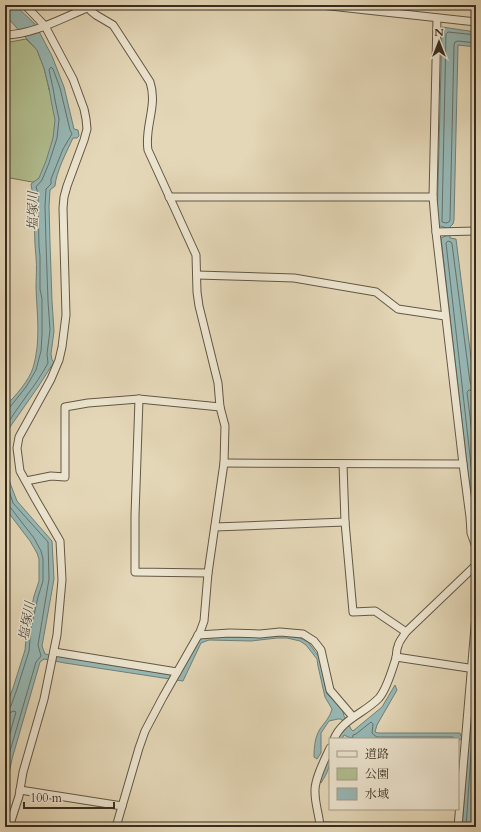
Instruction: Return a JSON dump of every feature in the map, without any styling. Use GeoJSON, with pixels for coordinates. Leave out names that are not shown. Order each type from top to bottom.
{"type":"FeatureCollection","features":[{"type":"Feature","properties":{"kind":"street"},"geometry":{"type":"LineString","coordinates":[[9,827],[19,796],[23,772],[44,699],[57,635],[62,580],[60,541],[20,471],[17,448],[19,437],[51,379],[59,360],[62,347],[66,315],[64,197],[87,129],[84,109],[73,80],[42,27],[25,5]]}},
{"type":"Feature","properties":{"kind":"street"},"geometry":{"type":"LineString","coordinates":[[321,5],[476,22]]}},
{"type":"Feature","properties":{"kind":"street"},"geometry":{"type":"LineString","coordinates":[[5,35],[22,34],[90,6],[91,12],[113,26],[117,31],[150,82],[153,98],[147,135],[148,150],[196,255],[199,306],[218,383],[220,407],[225,426],[224,463],[208,573],[204,621],[198,635],[145,731],[116,827]]}},
{"type":"Feature","properties":{"kind":"street"},"geometry":{"type":"LineString","coordinates":[[437,18],[433,197],[445,316],[463,464],[473,516],[471,533],[476,547]]}},
{"type":"Feature","properties":{"kind":"street"},"geometry":{"type":"LineString","coordinates":[[169,197],[433,197]]}},
{"type":"Feature","properties":{"kind":"street"},"geometry":{"type":"LineString","coordinates":[[436,232],[476,232]]}},
{"type":"Feature","properties":{"kind":"street"},"geometry":{"type":"LineString","coordinates":[[197,275],[294,278],[376,292],[398,309],[445,316]]}},
{"type":"Feature","properties":{"kind":"street"},"geometry":{"type":"LineString","coordinates":[[26,482],[51,476],[65,477],[66,407],[88,403],[139,399],[220,407]]}},
{"type":"Feature","properties":{"kind":"street"},"geometry":{"type":"LineString","coordinates":[[139,399],[135,516],[135,572],[208,573]]}},
{"type":"Feature","properties":{"kind":"street"},"geometry":{"type":"LineString","coordinates":[[224,463],[463,464]]}},
{"type":"Feature","properties":{"kind":"street"},"geometry":{"type":"LineString","coordinates":[[343,464],[344,522],[353,612],[374,611],[406,632]]}},
{"type":"Feature","properties":{"kind":"street"},"geometry":{"type":"LineString","coordinates":[[215,527],[344,522]]}},
{"type":"Feature","properties":{"kind":"street"},"geometry":{"type":"LineString","coordinates":[[334,738],[342,726],[369,707],[380,696],[389,680],[398,646],[406,632],[476,565]]}},
{"type":"Feature","properties":{"kind":"street"},"geometry":{"type":"LineString","coordinates":[[458,827],[474,668],[476,615]]}},
{"type":"Feature","properties":{"kind":"street"},"geometry":{"type":"LineString","coordinates":[[198,635],[230,633],[260,634],[280,632],[303,634],[314,641],[321,650],[330,690],[353,717]]}},
{"type":"Feature","properties":{"kind":"street"},"geometry":{"type":"LineString","coordinates":[[54,652],[177,672]]}},
{"type":"Feature","properties":{"kind":"street"},"geometry":{"type":"LineString","coordinates":[[396,657],[474,668]]}},
{"type":"Feature","properties":{"kind":"street"},"geometry":{"type":"LineString","coordinates":[[329,751],[315,787],[317,807],[320,815],[320,826],[383,827]]}},
{"type":"Feature","properties":{"kind":"street"},"geometry":{"type":"LineString","coordinates":[[20,790],[122,806]]}},
{"type":"Feature","properties":{"kind":"green space"},"geometry":{"type":"Polygon","coordinates":[[[26,39],[37,50],[44,68],[61,127],[41,176],[35,182],[5,177],[5,41],[10,42],[26,39]]]}},
{"type":"Feature","properties":{"kind":"water","name":"塩塚川"},"geometry":{"type":"Polygon","coordinates":[[[5,5],[15,5],[35,24],[52,56],[64,87],[74,129],[78,130],[79,136],[77,138],[73,138],[60,168],[55,186],[50,190],[50,243],[54,331],[51,354],[54,362],[10,427],[6,440],[5,455],[5,404],[6,405],[22,388],[28,378],[33,368],[37,348],[38,328],[34,193],[31,184],[39,178],[46,161],[53,138],[55,120],[44,68],[37,50],[5,15],[5,5]]]}},
{"type":"Feature","properties":{"kind":"water"},"geometry":{"type":"Polygon","coordinates":[[[442,27],[476,32],[476,47],[458,45],[454,220],[450,227],[450,238],[456,239],[476,397],[476,530],[472,509],[441,238],[448,235],[447,228],[437,225],[442,27]]]}},
{"type":"Feature","properties":{"kind":"water"},"geometry":{"type":"Polygon","coordinates":[[[5,457],[10,483],[17,501],[52,541],[54,579],[42,646],[45,654],[178,676],[200,638],[263,637],[284,635],[300,638],[308,642],[319,657],[327,694],[342,708],[344,716],[353,731],[382,707],[395,685],[397,690],[377,725],[375,732],[378,733],[460,733],[461,736],[469,737],[476,673],[476,827],[462,827],[469,740],[460,739],[459,741],[459,738],[353,738],[344,735],[342,738],[338,738],[340,733],[347,727],[341,719],[338,719],[329,721],[321,733],[321,753],[317,759],[314,757],[317,735],[329,717],[332,709],[325,697],[317,659],[306,645],[300,641],[287,638],[251,641],[209,640],[201,643],[183,681],[44,659],[40,662],[5,787],[5,709],[25,650],[27,628],[39,581],[39,559],[30,541],[5,506],[5,457]]]}},
{"type":"Feature","properties":{"kind":"water"},"geometry":{"type":"Polygon","coordinates":[[[329,757],[329,766],[321,783],[320,779],[329,757]]]}}]}
